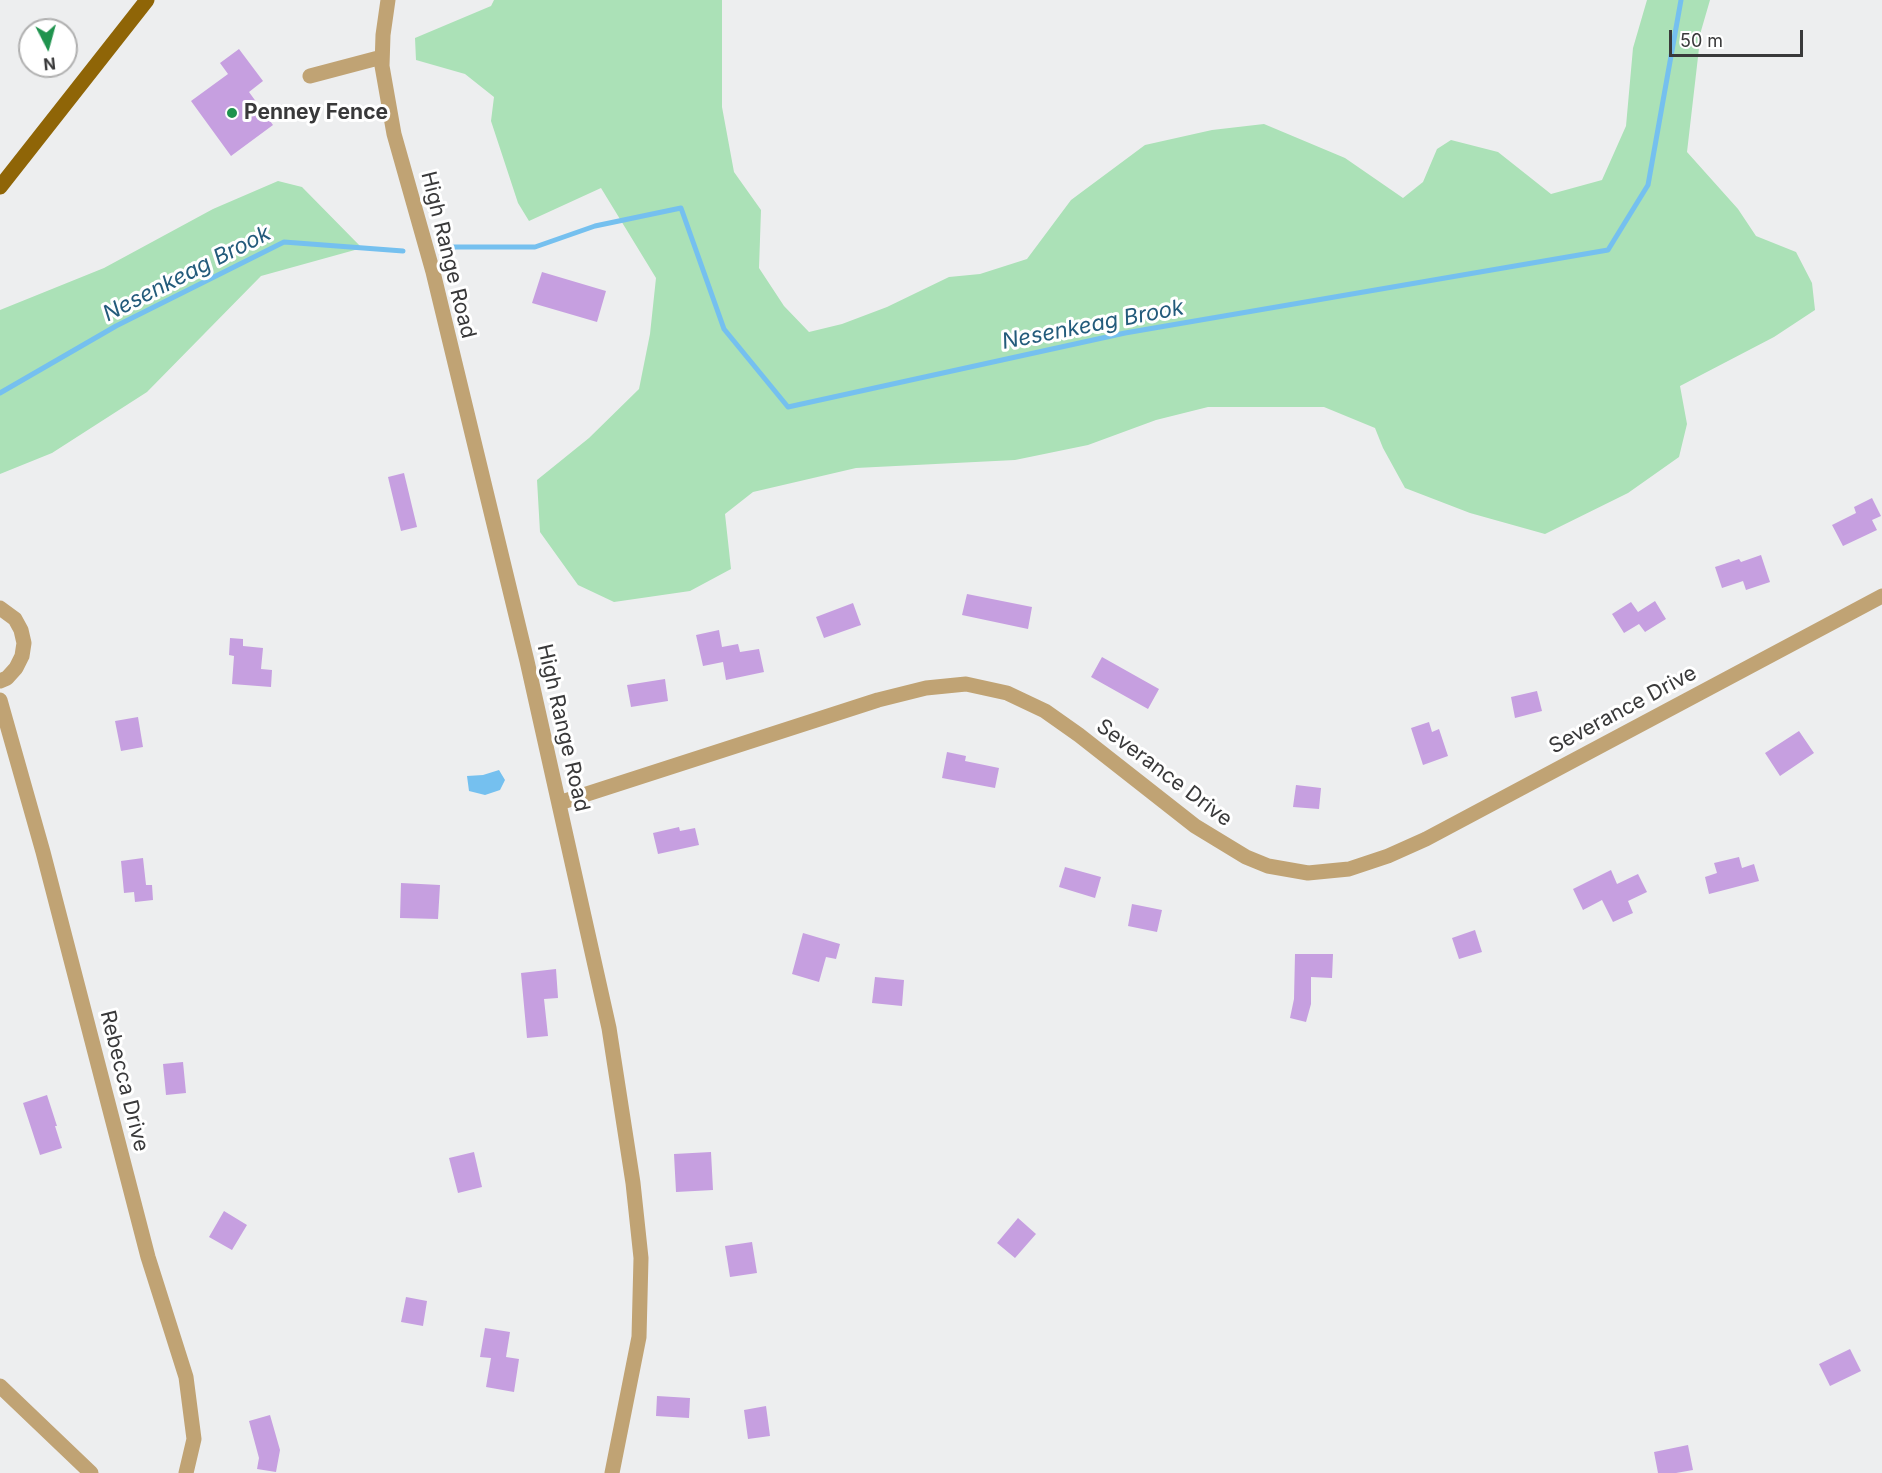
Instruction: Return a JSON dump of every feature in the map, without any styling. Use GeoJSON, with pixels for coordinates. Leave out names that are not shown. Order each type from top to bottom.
{"type":"FeatureCollection","features":[{"type":"Feature","properties":{"kind":"main road"},"geometry":{"type":"LineString","coordinates":[[0,187],[147,0]]}},
{"type":"Feature","properties":{"kind":"street","name":"High Range Road"},"geometry":{"type":"LineString","coordinates":[[388,0],[382,57],[394,134],[433,272],[527,661],[609,1028],[633,1183],[641,1258],[639,1337],[612,1473]]}},
{"type":"Feature","properties":{"kind":"street"},"geometry":{"type":"LineString","coordinates":[[310,76],[382,57]]}},
{"type":"Feature","properties":{"kind":"street","name":"Severance Drive"},"geometry":{"type":"LineString","coordinates":[[559,803],[878,700],[926,688],[966,684],[1007,693],[1045,711],[1195,826],[1248,858],[1268,866],[1298,872],[1348,869],[1388,856],[1426,839],[1882,596]]}},
{"type":"Feature","properties":{"kind":"street"},"geometry":{"type":"LineString","coordinates":[[0,608],[15,619],[24,643],[22,656],[16,668],[7,678],[0,681]]}},
{"type":"Feature","properties":{"kind":"street","name":"Rebecca Drive"},"geometry":{"type":"LineString","coordinates":[[0,700],[43,852],[148,1257],[186,1377],[194,1439],[186,1473]]}},
{"type":"Feature","properties":{"kind":"street"},"geometry":{"type":"LineString","coordinates":[[0,1386],[91,1473]]}},
{"type":"Feature","properties":{"kind":"green space"},"geometry":{"type":"Polygon","coordinates":[[[494,0],[722,0],[722,107],[734,172],[761,210],[759,268],[784,306],[809,332],[842,324],[887,307],[949,277],[980,274],[1027,259],[1071,200],[1145,145],[1212,130],[1264,124],[1345,158],[1403,198],[1423,182],[1437,149],[1451,140],[1498,152],[1551,194],[1602,180],[1626,126],[1633,48],[1647,0],[1710,0],[1701,31],[1687,152],[1738,209],[1756,236],[1796,252],[1812,283],[1815,310],[1774,337],[1680,386],[1687,424],[1679,457],[1628,493],[1545,534],[1470,513],[1405,488],[1375,428],[1324,407],[1208,407],[1156,420],[1088,445],[1015,460],[856,468],[753,492],[725,514],[731,569],[690,591],[614,602],[578,585],[540,532],[537,480],[589,438],[639,389],[650,334],[656,278],[601,188],[529,221],[518,203],[491,121],[494,97],[465,74],[416,60],[415,38],[491,6],[494,0]]]}},
{"type":"Feature","properties":{"kind":"green space"},"geometry":{"type":"Polygon","coordinates":[[[278,181],[302,187],[362,248],[261,276],[147,392],[52,453],[0,474],[0,310],[104,268],[213,209],[278,181]]]}},
{"type":"Feature","properties":{"kind":"water"},"geometry":{"type":"Polygon","coordinates":[[[499,770],[505,780],[500,790],[485,795],[469,791],[467,776],[483,775],[499,770]]]}},
{"type":"Feature","properties":{"kind":"building","name":"Penney Fence"},"geometry":{"type":"Polygon","coordinates":[[[239,49],[263,81],[249,92],[273,125],[231,156],[191,101],[228,74],[220,63],[239,49]]]}},
{"type":"Feature","properties":{"kind":"building"},"geometry":{"type":"Polygon","coordinates":[[[542,272],[606,291],[597,322],[532,303],[542,272]]]}},
{"type":"Feature","properties":{"kind":"building"},"geometry":{"type":"Polygon","coordinates":[[[404,473],[417,527],[401,531],[388,477],[404,473]]]}},
{"type":"Feature","properties":{"kind":"building"},"geometry":{"type":"Polygon","coordinates":[[[1872,498],[1881,516],[1872,520],[1877,530],[1843,546],[1832,525],[1856,513],[1854,507],[1872,498]]]}},
{"type":"Feature","properties":{"kind":"building"},"geometry":{"type":"Polygon","coordinates":[[[1761,555],[1770,582],[1746,590],[1743,581],[1722,588],[1715,567],[1761,555]]]}},
{"type":"Feature","properties":{"kind":"building"},"geometry":{"type":"Polygon","coordinates":[[[967,594],[1032,607],[1028,629],[962,615],[967,594]]]}},
{"type":"Feature","properties":{"kind":"building"},"geometry":{"type":"Polygon","coordinates":[[[1655,601],[1666,619],[1645,632],[1639,624],[1624,633],[1612,614],[1631,602],[1638,612],[1655,601]]]}},
{"type":"Feature","properties":{"kind":"building"},"geometry":{"type":"Polygon","coordinates":[[[853,603],[861,625],[824,638],[816,617],[853,603]]]}},
{"type":"Feature","properties":{"kind":"building"},"geometry":{"type":"Polygon","coordinates":[[[719,630],[722,647],[738,644],[740,652],[759,649],[764,672],[726,680],[723,662],[703,666],[696,635],[719,630]]]}},
{"type":"Feature","properties":{"kind":"building"},"geometry":{"type":"Polygon","coordinates":[[[230,638],[243,639],[243,646],[263,648],[261,669],[272,670],[271,687],[232,684],[234,656],[229,655],[230,638]]]}},
{"type":"Feature","properties":{"kind":"building"},"geometry":{"type":"Polygon","coordinates":[[[1102,657],[1159,689],[1148,709],[1091,677],[1102,657]]]}},
{"type":"Feature","properties":{"kind":"building"},"geometry":{"type":"Polygon","coordinates":[[[665,679],[668,701],[631,707],[627,685],[665,679]]]}},
{"type":"Feature","properties":{"kind":"building"},"geometry":{"type":"Polygon","coordinates":[[[1537,691],[1542,711],[1515,718],[1511,697],[1537,691]]]}},
{"type":"Feature","properties":{"kind":"building"},"geometry":{"type":"Polygon","coordinates":[[[138,717],[143,747],[121,751],[115,721],[138,717]]]}},
{"type":"Feature","properties":{"kind":"building"},"geometry":{"type":"Polygon","coordinates":[[[1429,722],[1432,732],[1439,729],[1448,756],[1423,765],[1411,728],[1429,722]]]}},
{"type":"Feature","properties":{"kind":"building"},"geometry":{"type":"Polygon","coordinates":[[[1799,731],[1814,753],[1780,776],[1765,753],[1799,731]]]}},
{"type":"Feature","properties":{"kind":"building"},"geometry":{"type":"Polygon","coordinates":[[[947,752],[966,756],[965,761],[999,768],[995,788],[942,778],[947,752]]]}},
{"type":"Feature","properties":{"kind":"building"},"geometry":{"type":"Polygon","coordinates":[[[1296,785],[1321,788],[1319,809],[1293,807],[1296,785]]]}},
{"type":"Feature","properties":{"kind":"building"},"geometry":{"type":"Polygon","coordinates":[[[679,827],[680,831],[695,828],[699,845],[658,854],[653,833],[679,827]]]}},
{"type":"Feature","properties":{"kind":"building"},"geometry":{"type":"Polygon","coordinates":[[[1739,857],[1742,868],[1754,864],[1759,881],[1709,894],[1705,877],[1717,873],[1714,863],[1739,857]]]}},
{"type":"Feature","properties":{"kind":"building"},"geometry":{"type":"Polygon","coordinates":[[[143,858],[146,885],[152,885],[153,900],[135,902],[134,892],[124,893],[121,861],[143,858]]]}},
{"type":"Feature","properties":{"kind":"building"},"geometry":{"type":"Polygon","coordinates":[[[1065,867],[1101,877],[1095,898],[1059,887],[1065,867]]]}},
{"type":"Feature","properties":{"kind":"building"},"geometry":{"type":"Polygon","coordinates":[[[1611,870],[1617,884],[1638,874],[1647,892],[1628,901],[1633,913],[1613,922],[1602,900],[1583,910],[1573,889],[1611,870]]]}},
{"type":"Feature","properties":{"kind":"building"},"geometry":{"type":"Polygon","coordinates":[[[401,883],[440,885],[438,919],[400,918],[401,883]]]}},
{"type":"Feature","properties":{"kind":"building"},"geometry":{"type":"Polygon","coordinates":[[[1132,904],[1162,910],[1157,932],[1128,926],[1132,904]]]}},
{"type":"Feature","properties":{"kind":"building"},"geometry":{"type":"Polygon","coordinates":[[[1475,930],[1482,952],[1459,959],[1452,938],[1475,930]]]}},
{"type":"Feature","properties":{"kind":"building"},"geometry":{"type":"Polygon","coordinates":[[[803,933],[840,944],[836,959],[826,957],[819,982],[792,974],[803,933]]]}},
{"type":"Feature","properties":{"kind":"building"},"geometry":{"type":"Polygon","coordinates":[[[1295,954],[1333,954],[1332,978],[1311,977],[1311,1004],[1306,1022],[1290,1018],[1294,999],[1295,954]]]}},
{"type":"Feature","properties":{"kind":"building"},"geometry":{"type":"Polygon","coordinates":[[[556,969],[558,998],[544,999],[548,1036],[527,1038],[521,973],[556,969]]]}},
{"type":"Feature","properties":{"kind":"building"},"geometry":{"type":"Polygon","coordinates":[[[875,977],[904,980],[902,1006],[872,1003],[875,977]]]}},
{"type":"Feature","properties":{"kind":"building"},"geometry":{"type":"Polygon","coordinates":[[[183,1062],[186,1093],[166,1095],[163,1064],[183,1062]]]}},
{"type":"Feature","properties":{"kind":"building"},"geometry":{"type":"Polygon","coordinates":[[[47,1095],[62,1148],[40,1155],[23,1103],[47,1095]]]}},
{"type":"Feature","properties":{"kind":"building"},"geometry":{"type":"Polygon","coordinates":[[[474,1152],[482,1187],[458,1193],[449,1158],[474,1152]]]}},
{"type":"Feature","properties":{"kind":"building"},"geometry":{"type":"Polygon","coordinates":[[[711,1152],[713,1190],[676,1192],[674,1154],[711,1152]]]}},
{"type":"Feature","properties":{"kind":"building"},"geometry":{"type":"Polygon","coordinates":[[[224,1211],[247,1225],[232,1250],[209,1237],[224,1211]]]}},
{"type":"Feature","properties":{"kind":"building"},"geometry":{"type":"Polygon","coordinates":[[[1018,1218],[1036,1234],[1015,1258],[997,1243],[1018,1218]]]}},
{"type":"Feature","properties":{"kind":"building"},"geometry":{"type":"Polygon","coordinates":[[[752,1242],[757,1273],[730,1277],[725,1246],[752,1242]]]}},
{"type":"Feature","properties":{"kind":"building"},"geometry":{"type":"Polygon","coordinates":[[[406,1297],[427,1301],[423,1326],[401,1322],[406,1297]]]}},
{"type":"Feature","properties":{"kind":"building"},"geometry":{"type":"Polygon","coordinates":[[[485,1328],[510,1332],[506,1357],[519,1359],[514,1392],[486,1387],[491,1358],[480,1357],[485,1328]]]}},
{"type":"Feature","properties":{"kind":"building"},"geometry":{"type":"Polygon","coordinates":[[[1850,1349],[1861,1371],[1830,1386],[1819,1364],[1850,1349]]]}},
{"type":"Feature","properties":{"kind":"building"},"geometry":{"type":"Polygon","coordinates":[[[657,1396],[690,1398],[689,1418],[656,1416],[657,1396]]]}},
{"type":"Feature","properties":{"kind":"building"},"geometry":{"type":"Polygon","coordinates":[[[766,1406],[770,1436],[748,1439],[744,1410],[766,1406]]]}},
{"type":"Feature","properties":{"kind":"building"},"geometry":{"type":"Polygon","coordinates":[[[270,1415],[280,1450],[276,1472],[257,1469],[259,1458],[249,1421],[270,1415]]]}},
{"type":"Feature","properties":{"kind":"building"},"geometry":{"type":"Polygon","coordinates":[[[1688,1445],[1693,1470],[1658,1473],[1654,1452],[1688,1445]]]}},
{"type":"Feature","properties":{"kind":"waterway","name":"Nesenkeag Brook"},"geometry":{"type":"LineString","coordinates":[[447,247],[535,247],[595,226],[681,208],[724,329],[788,407],[1125,333],[1608,250],[1648,185],[1681,0]]}},
{"type":"Feature","properties":{"kind":"waterway","name":"Nesenkeag Brook"},"geometry":{"type":"LineString","coordinates":[[0,393],[116,326],[284,242],[403,251]]}},
{"type":"Feature","properties":{"kind":"place","name":"Penney Fence"},"geometry":{"type":"Point","coordinates":[232,113]}}]}
